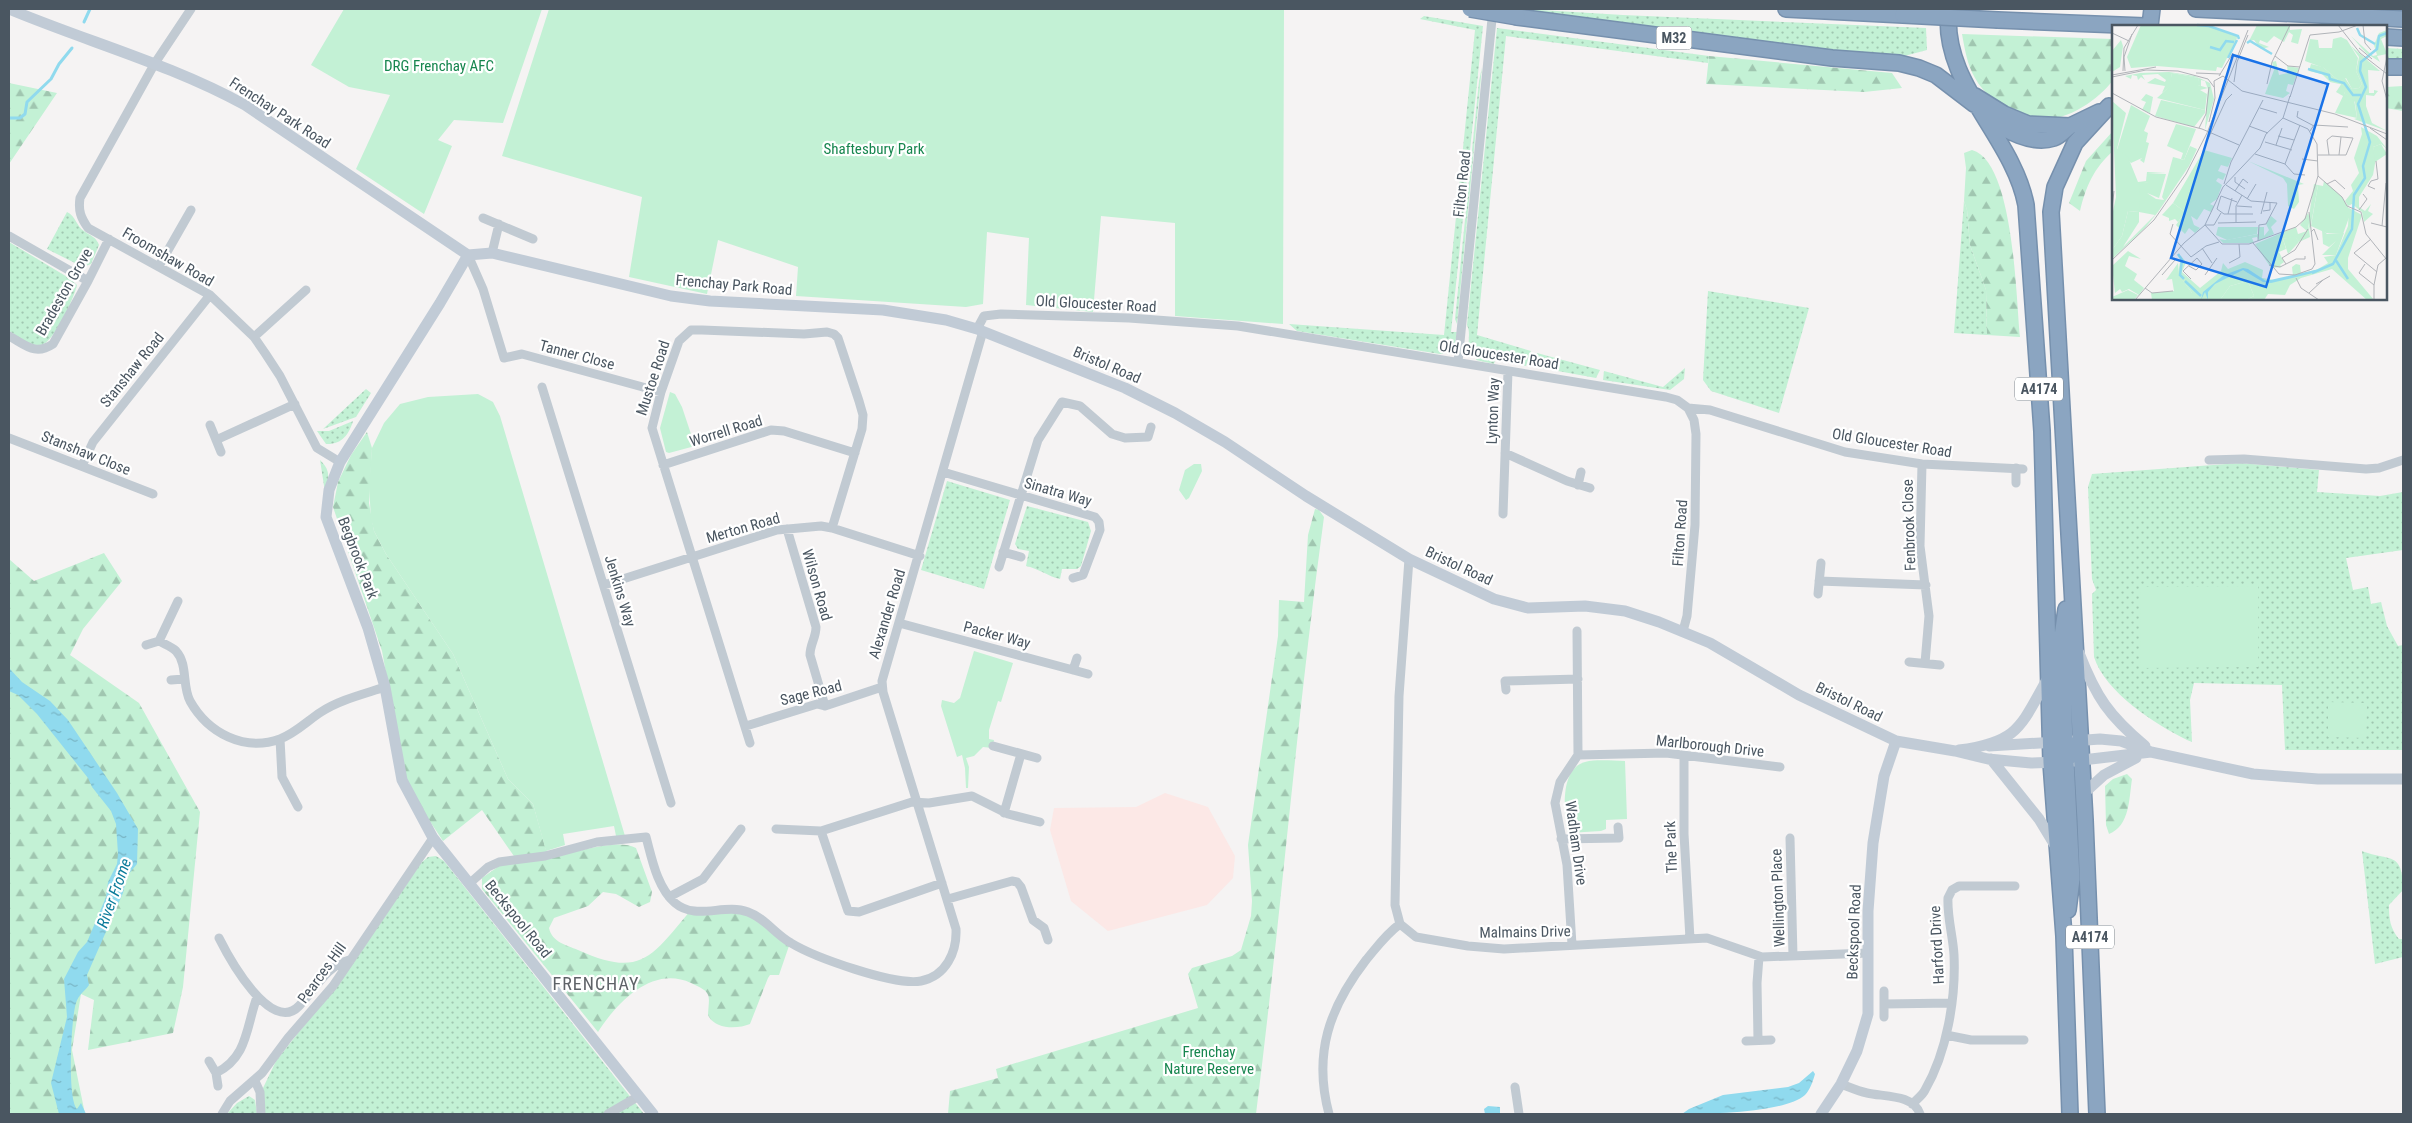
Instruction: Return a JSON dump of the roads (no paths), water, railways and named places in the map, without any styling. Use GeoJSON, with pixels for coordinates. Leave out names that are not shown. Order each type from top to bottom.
{"type":"FeatureCollection","features":[{"type":"Feature","properties":{"kind":"highway","name":"M32"},"geometry":{"type":"LineString","coordinates":[[1470,9],[1517,17],[1822,57],[1899,63],[1936,76],[1981,110]]}},
{"type":"Feature","properties":{"kind":"highway"},"geometry":{"type":"LineString","coordinates":[[1786,9],[2112,26]]}},
{"type":"Feature","properties":{"kind":"highway"},"geometry":{"type":"LineString","coordinates":[[1949,9],[1950,43],[1957,66],[1972,94],[2019,121],[2040,125],[2070,126]]}},
{"type":"Feature","properties":{"kind":"highway"},"geometry":{"type":"LineString","coordinates":[[2150,25],[2152,9]]}},
{"type":"Feature","properties":{"kind":"highway"},"geometry":{"type":"LineString","coordinates":[[2196,9],[2403,19]]}},
{"type":"Feature","properties":{"kind":"highway"},"geometry":{"type":"LineString","coordinates":[[2387,37],[2403,38]]}},
{"type":"Feature","properties":{"kind":"highway"},"geometry":{"type":"LineString","coordinates":[[2387,67],[2403,67]]}},
{"type":"Feature","properties":{"kind":"highway","name":"A4174"},"geometry":{"type":"LineString","coordinates":[[1972,94],[2012,164],[2023,190],[2026,206],[2045,483],[2048,678],[2065,741]]}},
{"type":"Feature","properties":{"kind":"highway"},"geometry":{"type":"LineString","coordinates":[[1981,110],[2009,132],[2029,138],[2055,138],[2070,126],[2112,104]]}},
{"type":"Feature","properties":{"kind":"highway","name":"A4174"},"geometry":{"type":"LineString","coordinates":[[2070,1114],[2064,936],[2051,762],[2065,741],[2074,642],[2051,212],[2055,187],[2075,143],[2112,104]]}},
{"type":"Feature","properties":{"kind":"highway"},"geometry":{"type":"LineString","coordinates":[[2070,575],[2060,643],[2065,741],[2074,761]]}},
{"type":"Feature","properties":{"kind":"highway","name":"A4174"},"geometry":{"type":"LineString","coordinates":[[2074,761],[2083,794],[2097,1114]]}},
{"type":"Feature","properties":{"kind":"highway","name":"A4174"},"geometry":{"type":"LineString","coordinates":[[2064,936],[2072,879],[2074,761]]}},
{"type":"Feature","properties":{"kind":"main road","name":"Frenchay Park Road"},"geometry":{"type":"LineString","coordinates":[[9,9],[155,63],[212,87],[245,105],[468,255],[492,253],[670,296],[710,301],[892,311],[946,320],[980,330]]}},
{"type":"Feature","properties":{"kind":"main road","name":"Begbrook Park"},"geometry":{"type":"LineString","coordinates":[[433,838],[402,780],[384,687],[368,628],[326,518],[329,490],[340,462],[430,320],[468,255]]}},
{"type":"Feature","properties":{"kind":"main road","name":"Bristol Road"},"geometry":{"type":"LineString","coordinates":[[980,330],[1125,388],[1175,413],[1225,442],[1306,496],[1409,559],[1494,599],[1528,608],[1585,606],[1625,611],[1683,631],[1710,643],[1799,695],[1896,741],[1991,759],[2023,763],[2074,761],[2151,752]]}},
{"type":"Feature","properties":{"kind":"main road"},"geometry":{"type":"LineString","coordinates":[[2074,642],[2091,684],[2105,707],[2118,723],[2151,752]]}},
{"type":"Feature","properties":{"kind":"main road"},"geometry":{"type":"LineString","coordinates":[[1989,746],[2000,742],[2013,733],[2025,718],[2048,678]]}},
{"type":"Feature","properties":{"kind":"main road","name":"Beckspool Road"},"geometry":{"type":"LineString","coordinates":[[1821,1114],[1841,1084],[1857,1051],[1868,1014],[1868,953],[1873,843],[1884,776],[1896,741]]}},
{"type":"Feature","properties":{"kind":"main road"},"geometry":{"type":"LineString","coordinates":[[1989,746],[2065,741],[2121,741],[2151,752],[2253,774],[2318,778],[2403,779]]}},
{"type":"Feature","properties":{"kind":"main road","name":"Bristol Road"},"geometry":{"type":"LineString","coordinates":[[1955,751],[1989,746]]}},
{"type":"Feature","properties":{"kind":"main road"},"geometry":{"type":"LineString","coordinates":[[2083,794],[2092,784],[2110,771],[2151,752]]}},
{"type":"Feature","properties":{"kind":"main road"},"geometry":{"type":"LineString","coordinates":[[1991,759],[2039,819],[2056,848]]}},
{"type":"Feature","properties":{"kind":"main road","name":"Beckspool Road"},"geometry":{"type":"LineString","coordinates":[[433,838],[653,1114]]}},
{"type":"Feature","properties":{"kind":"street","name":"Froomshaw Road"},"geometry":{"type":"LineString","coordinates":[[191,9],[155,63],[80,198],[78,209],[88,228],[210,295],[254,337],[295,404],[317,448],[340,462]]}},
{"type":"Feature","properties":{"kind":"street","name":"Filton Road"},"geometry":{"type":"LineString","coordinates":[[1458,362],[1494,9]]}},
{"type":"Feature","properties":{"kind":"street"},"geometry":{"type":"LineString","coordinates":[[159,266],[191,210]]}},
{"type":"Feature","properties":{"kind":"street"},"geometry":{"type":"LineString","coordinates":[[483,218],[533,238]]}},
{"type":"Feature","properties":{"kind":"street"},"geometry":{"type":"LineString","coordinates":[[492,253],[499,224]]}},
{"type":"Feature","properties":{"kind":"street"},"geometry":{"type":"LineString","coordinates":[[9,236],[88,281]]}},
{"type":"Feature","properties":{"kind":"street","name":"Bradeston Grove"},"geometry":{"type":"LineString","coordinates":[[9,336],[34,350],[44,350],[53,344],[109,239]]}},
{"type":"Feature","properties":{"kind":"street","name":"Tanner Close"},"geometry":{"type":"LineString","coordinates":[[468,255],[483,289],[504,358],[522,354],[661,392]]}},
{"type":"Feature","properties":{"kind":"street"},"geometry":{"type":"LineString","coordinates":[[254,337],[306,290]]}},
{"type":"Feature","properties":{"kind":"street","name":"Stanshaw Road"},"geometry":{"type":"LineString","coordinates":[[82,466],[93,442],[210,295]]}},
{"type":"Feature","properties":{"kind":"street","name":"Old Gloucester Road"},"geometry":{"type":"LineString","coordinates":[[980,330],[981,319],[993,314],[1129,318],[1238,326],[1666,396],[1677,400],[1688,408],[1710,410],[1846,452],[1922,464],[2019,468],[2016,483]]}},
{"type":"Feature","properties":{"kind":"street","name":"Mustoe Road"},"geometry":{"type":"LineString","coordinates":[[750,742],[652,428],[661,392],[679,341],[683,335],[691,330],[832,333],[839,339],[863,415],[862,429],[832,528]]}},
{"type":"Feature","properties":{"kind":"street","name":"Alexander Road"},"geometry":{"type":"LineString","coordinates":[[669,897],[684,909],[695,912],[747,912],[762,919],[783,938],[805,951],[828,960],[915,982],[934,976],[952,956],[956,940],[956,929],[882,687],[883,674],[920,556],[980,330]]}},
{"type":"Feature","properties":{"kind":"street","name":"Lynton Way"},"geometry":{"type":"LineString","coordinates":[[1503,514],[1508,371]]}},
{"type":"Feature","properties":{"kind":"street","name":"Jenkins Way"},"geometry":{"type":"LineString","coordinates":[[542,387],[671,803]]}},
{"type":"Feature","properties":{"kind":"street"},"geometry":{"type":"LineString","coordinates":[[999,567],[1038,440],[1062,402],[1080,406],[1112,434],[1125,438],[1148,437],[1151,427]]}},
{"type":"Feature","properties":{"kind":"street"},"geometry":{"type":"LineString","coordinates":[[216,440],[295,404]]}},
{"type":"Feature","properties":{"kind":"street","name":"Filton Road"},"geometry":{"type":"LineString","coordinates":[[1683,631],[1687,616],[1696,516],[1696,434],[1694,420],[1688,408]]}},
{"type":"Feature","properties":{"kind":"street"},"geometry":{"type":"LineString","coordinates":[[210,425],[221,452]]}},
{"type":"Feature","properties":{"kind":"street","name":"Worrell Road"},"geometry":{"type":"LineString","coordinates":[[664,465],[771,430],[784,431],[855,453]]}},
{"type":"Feature","properties":{"kind":"street","name":"Stanshaw Close"},"geometry":{"type":"LineString","coordinates":[[9,438],[153,494]]}},
{"type":"Feature","properties":{"kind":"street","name":"Lynton Way"},"geometry":{"type":"LineString","coordinates":[[1505,453],[1578,485],[1590,488]]}},
{"type":"Feature","properties":{"kind":"street"},"geometry":{"type":"LineString","coordinates":[[2209,460],[2244,459],[2366,469],[2379,468],[2403,460]]}},
{"type":"Feature","properties":{"kind":"street","name":"Fenbrook Close"},"geometry":{"type":"LineString","coordinates":[[1922,464],[1920,546],[1929,616],[1925,663]]}},
{"type":"Feature","properties":{"kind":"street","name":"Sinatra Way"},"geometry":{"type":"LineString","coordinates":[[943,472],[1095,517],[1099,522],[1100,530],[1083,575],[1073,578]]}},
{"type":"Feature","properties":{"kind":"street"},"geometry":{"type":"LineString","coordinates":[[1578,485],[1581,472]]}},
{"type":"Feature","properties":{"kind":"street","name":"Merton Road"},"geometry":{"type":"LineString","coordinates":[[604,585],[787,528],[821,526],[832,528],[920,556]]}},
{"type":"Feature","properties":{"kind":"street","name":"Wilson Road"},"geometry":{"type":"LineString","coordinates":[[787,528],[816,627],[816,636],[810,647],[810,655],[825,706]]}},
{"type":"Feature","properties":{"kind":"street"},"geometry":{"type":"LineString","coordinates":[[1003,552],[1021,557]]}},
{"type":"Feature","properties":{"kind":"street"},"geometry":{"type":"LineString","coordinates":[[1329,1114],[1324,1089],[1323,1052],[1328,1027],[1348,983],[1386,934],[1400,924],[1395,905],[1398,706],[1409,559]]}},
{"type":"Feature","properties":{"kind":"street"},"geometry":{"type":"LineString","coordinates":[[1818,594],[1820,563]]}},
{"type":"Feature","properties":{"kind":"street","name":"Fenbrook Close"},"geometry":{"type":"LineString","coordinates":[[1819,581],[1926,586]]}},
{"type":"Feature","properties":{"kind":"street"},"geometry":{"type":"LineString","coordinates":[[146,645],[159,641],[178,601]]}},
{"type":"Feature","properties":{"kind":"street","name":"Packer Way"},"geometry":{"type":"LineString","coordinates":[[899,623],[1088,674]]}},
{"type":"Feature","properties":{"kind":"street"},"geometry":{"type":"LineString","coordinates":[[1577,631],[1578,756]]}},
{"type":"Feature","properties":{"kind":"street"},"geometry":{"type":"LineString","coordinates":[[159,641],[176,651],[182,662],[189,699],[198,714],[208,726],[225,737],[254,742],[280,739],[301,728],[327,709],[384,687]]}},
{"type":"Feature","properties":{"kind":"street"},"geometry":{"type":"LineString","coordinates":[[1073,670],[1077,658]]}},
{"type":"Feature","properties":{"kind":"street"},"geometry":{"type":"LineString","coordinates":[[1909,662],[1940,665]]}},
{"type":"Feature","properties":{"kind":"street"},"geometry":{"type":"LineString","coordinates":[[171,680],[184,679]]}},
{"type":"Feature","properties":{"kind":"street"},"geometry":{"type":"LineString","coordinates":[[1506,690],[1505,681],[1578,679]]}},
{"type":"Feature","properties":{"kind":"street","name":"Sage Road"},"geometry":{"type":"LineString","coordinates":[[746,726],[817,704],[825,706],[882,687]]}},
{"type":"Feature","properties":{"kind":"street"},"geometry":{"type":"LineString","coordinates":[[280,739],[282,777],[298,808]]}},
{"type":"Feature","properties":{"kind":"street"},"geometry":{"type":"LineString","coordinates":[[993,746],[1037,758]]}},
{"type":"Feature","properties":{"kind":"street","name":"Marlborough Drive"},"geometry":{"type":"LineString","coordinates":[[1578,756],[1658,753],[1780,767]]}},
{"type":"Feature","properties":{"kind":"street"},"geometry":{"type":"LineString","coordinates":[[1004,813],[1021,754]]}},
{"type":"Feature","properties":{"kind":"street","name":"The Park"},"geometry":{"type":"LineString","coordinates":[[1684,755],[1684,827],[1690,939]]}},
{"type":"Feature","properties":{"kind":"street","name":"Wadham Drive"},"geometry":{"type":"LineString","coordinates":[[1572,945],[1568,872],[1555,811],[1555,796],[1563,775],[1578,756]]}},
{"type":"Feature","properties":{"kind":"street"},"geometry":{"type":"LineString","coordinates":[[776,829],[821,831],[912,802],[918,803],[972,796],[1004,813],[1040,822]]}},
{"type":"Feature","properties":{"kind":"street"},"geometry":{"type":"LineString","coordinates":[[1561,839],[1619,838],[1618,827]]}},
{"type":"Feature","properties":{"kind":"street"},"geometry":{"type":"LineString","coordinates":[[470,883],[488,867],[499,862],[545,856],[597,842],[646,837],[656,873],[669,897],[704,879],[741,829]]}},
{"type":"Feature","properties":{"kind":"street"},"geometry":{"type":"LineString","coordinates":[[821,831],[848,911],[859,912],[942,882]]}},
{"type":"Feature","properties":{"kind":"street","name":"Pearces Hill"},"geometry":{"type":"LineString","coordinates":[[222,1114],[230,1101],[255,1081],[333,986],[433,838]]}},
{"type":"Feature","properties":{"kind":"street","name":"Wellington Place"},"geometry":{"type":"LineString","coordinates":[[1790,838],[1794,956]]}},
{"type":"Feature","properties":{"kind":"street"},"geometry":{"type":"LineString","coordinates":[[948,902],[1012,881],[1018,882],[1033,920],[1044,928],[1048,940]]}},
{"type":"Feature","properties":{"kind":"street","name":"Harford Drive"},"geometry":{"type":"LineString","coordinates":[[1912,1104],[1925,1091],[1946,1035],[1952,1003],[1954,954],[1948,898],[1952,890],[1959,886],[2016,886]]}},
{"type":"Feature","properties":{"kind":"street","name":"Malmains Drive"},"geometry":{"type":"LineString","coordinates":[[1400,924],[1416,937],[1468,946],[1504,949],[1713,939],[1759,957],[1868,953]]}},
{"type":"Feature","properties":{"kind":"street"},"geometry":{"type":"LineString","coordinates":[[219,938],[238,972],[257,997],[277,1011],[288,1013],[298,1008],[333,967],[349,960]]}},
{"type":"Feature","properties":{"kind":"street"},"geometry":{"type":"LineString","coordinates":[[1758,1040],[1757,984],[1759,957]]}},
{"type":"Feature","properties":{"kind":"street"},"geometry":{"type":"LineString","coordinates":[[1884,991],[1884,1017]]}},
{"type":"Feature","properties":{"kind":"street"},"geometry":{"type":"LineString","coordinates":[[216,1074],[227,1068],[241,1053],[257,997]]}},
{"type":"Feature","properties":{"kind":"street","name":"Harford Drive"},"geometry":{"type":"LineString","coordinates":[[1884,1004],[1952,1003]]}},
{"type":"Feature","properties":{"kind":"street"},"geometry":{"type":"LineString","coordinates":[[1946,1035],[1971,1040],[2024,1040]]}},
{"type":"Feature","properties":{"kind":"street"},"geometry":{"type":"LineString","coordinates":[[1746,1041],[1771,1040]]}},
{"type":"Feature","properties":{"kind":"street"},"geometry":{"type":"LineString","coordinates":[[209,1061],[216,1074],[218,1086]]}},
{"type":"Feature","properties":{"kind":"street"},"geometry":{"type":"LineString","coordinates":[[255,1081],[260,1092],[260,1114]]}},
{"type":"Feature","properties":{"kind":"street"},"geometry":{"type":"LineString","coordinates":[[1841,1084],[1868,1094],[1900,1098],[1912,1104],[1920,1114]]}},
{"type":"Feature","properties":{"kind":"street"},"geometry":{"type":"LineString","coordinates":[[1515,1087],[1519,1114]]}},
{"type":"Feature","properties":{"kind":"street"},"geometry":{"type":"LineString","coordinates":[[608,1114],[639,1096]]}},
{"type":"Feature","properties":{"kind":"water","name":"River Frome"},"geometry":{"type":"Polygon","coordinates":[[[9,668],[22,682],[50,701],[68,720],[117,793],[138,829],[137,864],[127,876],[123,893],[87,975],[89,985],[78,998],[74,1011],[71,1040],[72,1090],[77,1109],[81,1103],[86,1114],[59,1114],[51,1083],[67,1017],[64,979],[78,952],[87,942],[106,897],[108,882],[117,864],[116,824],[111,811],[92,787],[88,778],[37,714],[18,695],[9,691],[9,668]]]}},
{"type":"Feature","properties":{"kind":"water"},"geometry":{"type":"Polygon","coordinates":[[[1813,1071],[1815,1074],[1813,1080],[1805,1095],[1781,1106],[1710,1114],[1682,1114],[1689,1109],[1723,1095],[1788,1087],[1799,1083],[1813,1071]]]}},
{"type":"Feature","properties":{"kind":"water"},"geometry":{"type":"Polygon","coordinates":[[[1488,1106],[1500,1107],[1500,1113],[1485,1114],[1484,1109],[1488,1106]]]}},
{"type":"Feature","properties":{"kind":"waterway"},"geometry":{"type":"LineString","coordinates":[[84,22],[90,9]]}},
{"type":"Feature","properties":{"kind":"waterway"},"geometry":{"type":"LineString","coordinates":[[9,118],[20,118],[25,114],[27,102],[51,79],[59,64],[72,48]]}},
{"type":"Feature","properties":{"kind":"district","name":"FRENCHAY"},"geometry":{"type":"Point","coordinates":[596,983]}},
{"type":"Feature","properties":{"kind":"park label","name":"DRG Frenchay AFC"},"geometry":{"type":"Point","coordinates":[439,66]}},
{"type":"Feature","properties":{"kind":"park label","name":"Shaftesbury Park"},"geometry":{"type":"Point","coordinates":[874,149]}},
{"type":"Feature","properties":{"kind":"park label","name":"Frenchay Nature Reserve"},"geometry":{"type":"Point","coordinates":[1209,1060]}}]}
